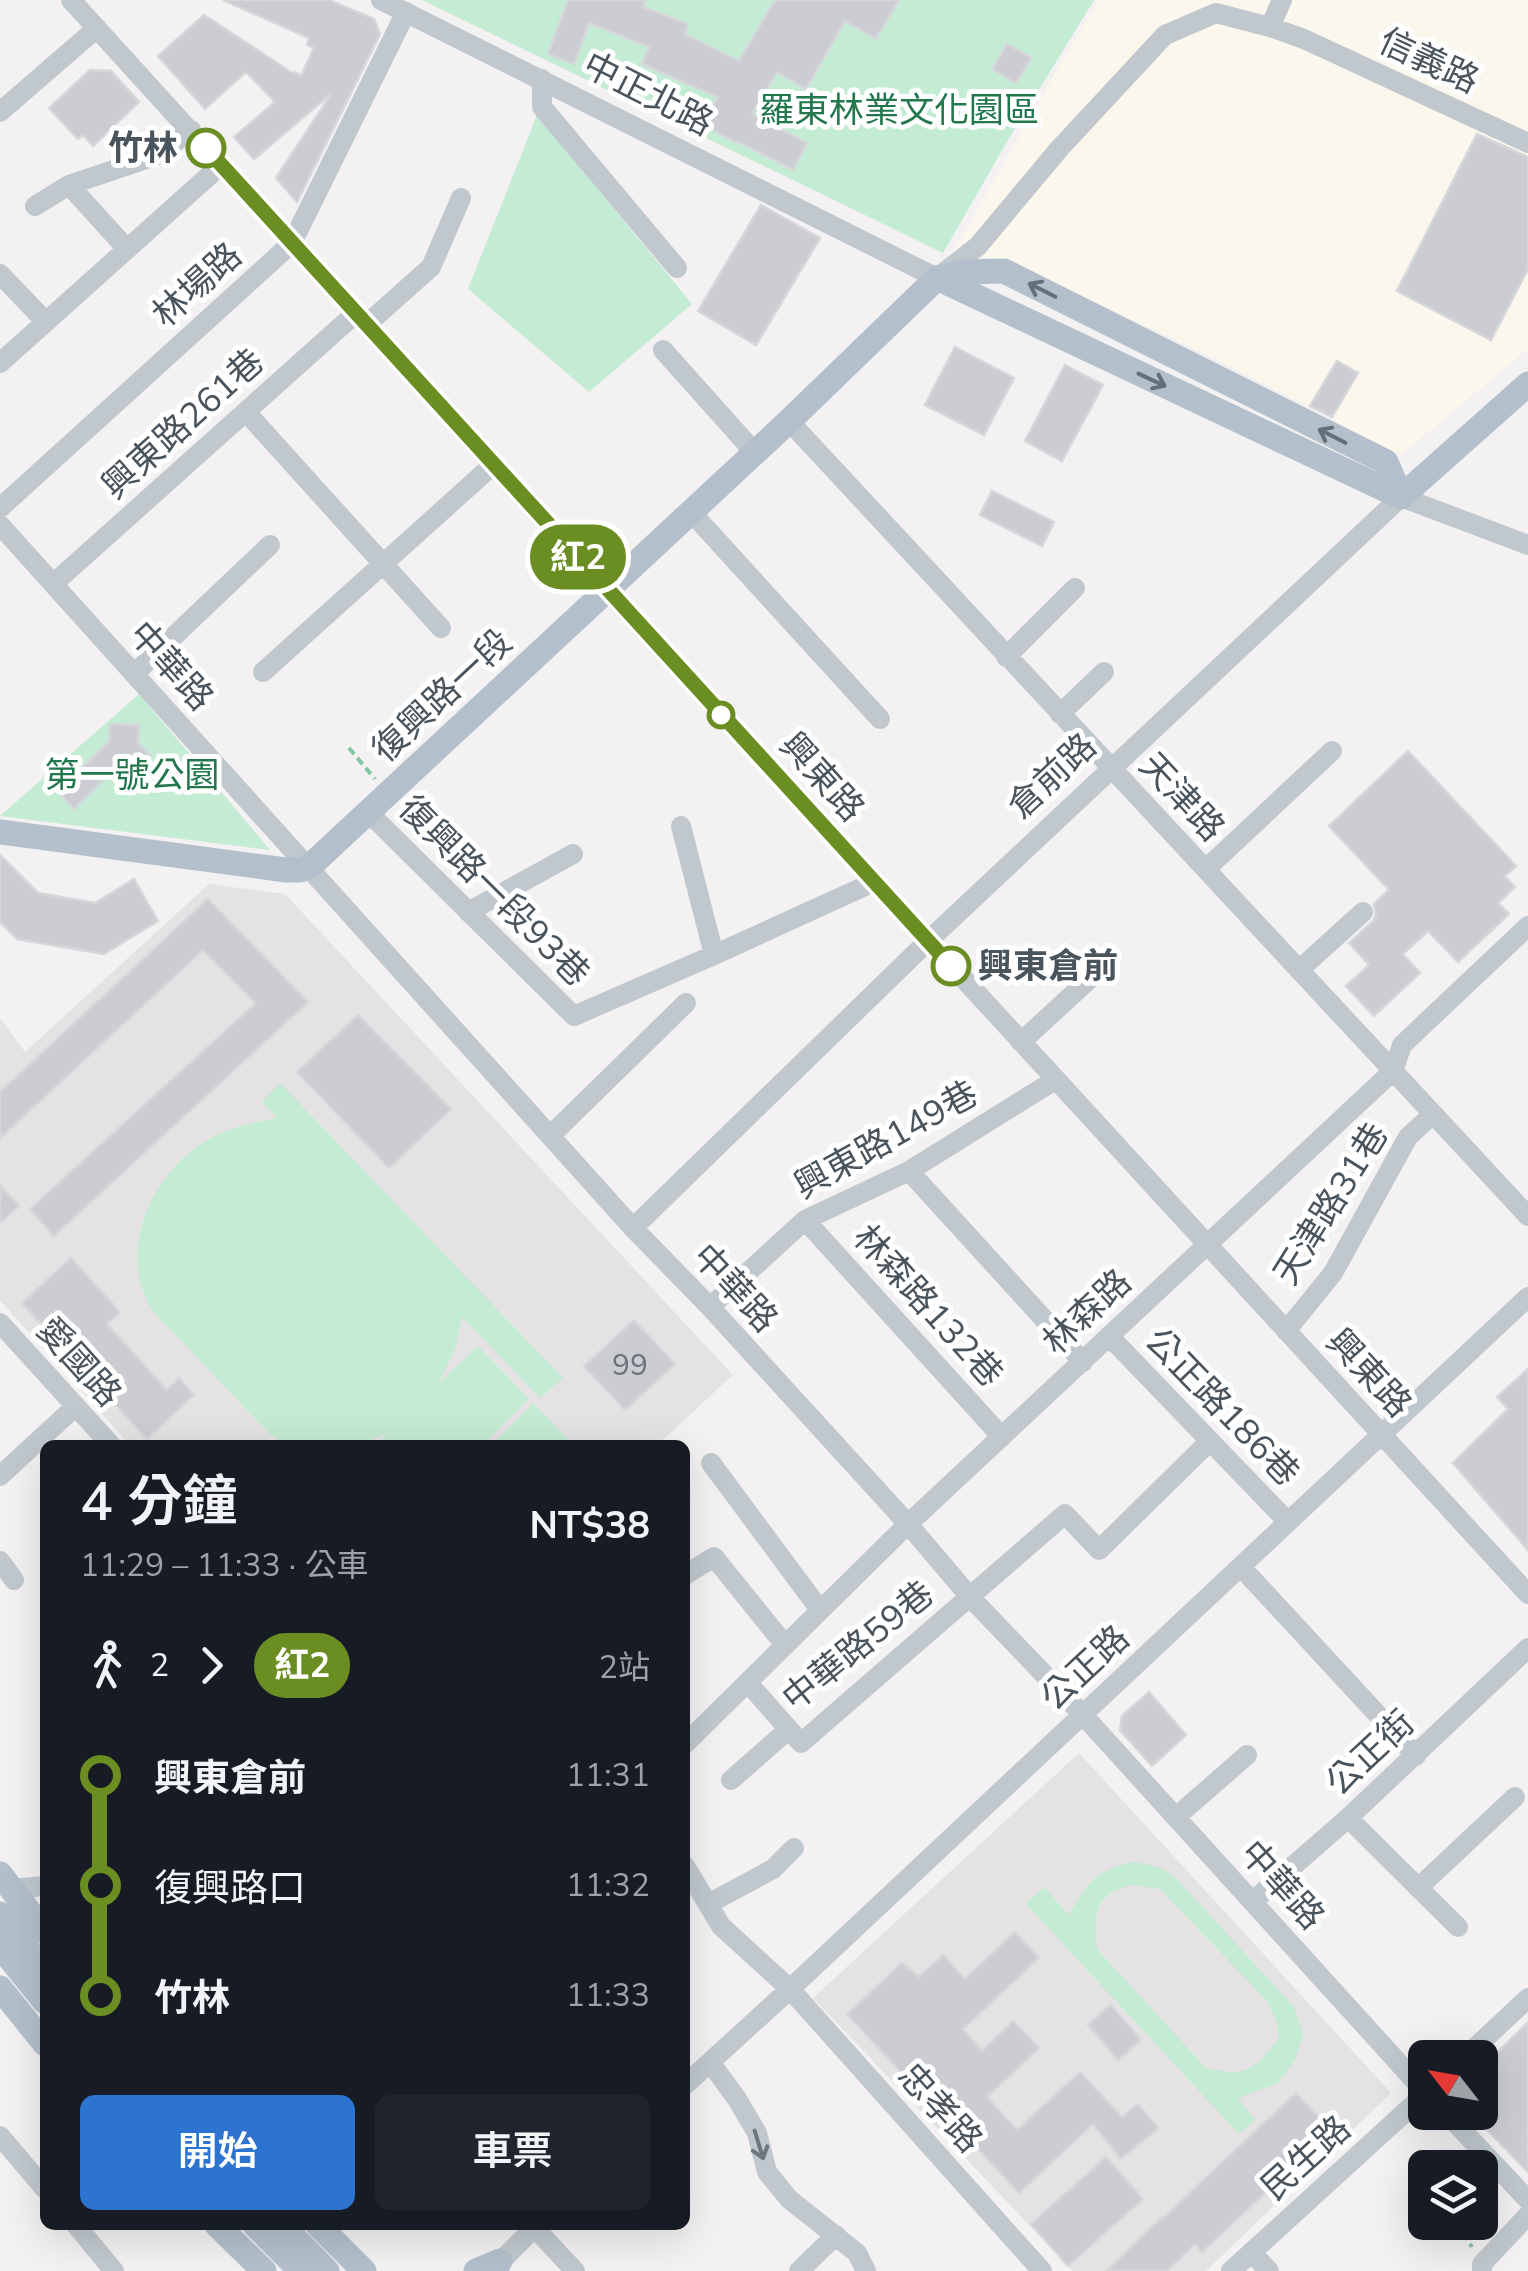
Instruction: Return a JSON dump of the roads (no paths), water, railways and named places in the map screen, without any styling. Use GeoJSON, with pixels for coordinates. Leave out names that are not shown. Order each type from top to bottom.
{"type":"FeatureCollection","features":[{"type":"Feature","properties":{"kind":"main road"},"geometry":{"type":"LineString","coordinates":[[937,278],[963,272],[1004,271],[1386,462],[1400,497]]}},
{"type":"Feature","properties":{"kind":"main road","name":"復興路一段"},"geometry":{"type":"LineString","coordinates":[[309,867],[789,422],[937,278]]}},
{"type":"Feature","properties":{"kind":"main road","name":"中正北路"},"geometry":{"type":"LineString","coordinates":[[937,278],[1400,497]]}},
{"type":"Feature","properties":{"kind":"main road","name":"倉前路"},"geometry":{"type":"LineString","coordinates":[[1400,497],[1528,384]]}},
{"type":"Feature","properties":{"kind":"main road"},"geometry":{"type":"LineString","coordinates":[[0,832],[286,870],[309,867]]}},
{"type":"Feature","properties":{"kind":"main road"},"geometry":{"type":"LineString","coordinates":[[5,1882],[40,1926]]}},
{"type":"Feature","properties":{"kind":"main road"},"geometry":{"type":"LineString","coordinates":[[0,1914],[40,1966]]}},
{"type":"Feature","properties":{"kind":"main road"},"geometry":{"type":"LineString","coordinates":[[0,1946],[40,1996]]}},
{"type":"Feature","properties":{"kind":"main road"},"geometry":{"type":"LineString","coordinates":[[0,1988],[40,2038]]}},
{"type":"Feature","properties":{"kind":"main road"},"geometry":{"type":"LineString","coordinates":[[223,2230],[264,2271]]}},
{"type":"Feature","properties":{"kind":"main road"},"geometry":{"type":"LineString","coordinates":[[260,2230],[301,2271]]}},
{"type":"Feature","properties":{"kind":"main road"},"geometry":{"type":"LineString","coordinates":[[287,2230],[327,2271]]}},
{"type":"Feature","properties":{"kind":"main road"},"geometry":{"type":"LineString","coordinates":[[328,2230],[364,2271]]}},
{"type":"Feature","properties":{"kind":"street","name":"興東路"},"geometry":{"type":"LineString","coordinates":[[71,0],[1528,1594]]}},
{"type":"Feature","properties":{"kind":"street","name":"中正北路"},"geometry":{"type":"LineString","coordinates":[[381,0],[937,278]]}},
{"type":"Feature","properties":{"kind":"street"},"geometry":{"type":"LineString","coordinates":[[1270,26],[1282,0]]}},
{"type":"Feature","properties":{"kind":"street","name":"林場路"},"geometry":{"type":"LineString","coordinates":[[0,508],[292,242],[406,12]]}},
{"type":"Feature","properties":{"kind":"street","name":"信義路"},"geometry":{"type":"LineString","coordinates":[[937,278],[978,246],[1059,149],[1165,35],[1216,13],[1304,39],[1528,143]]}},
{"type":"Feature","properties":{"kind":"street"},"geometry":{"type":"LineString","coordinates":[[0,112],[96,28]]}},
{"type":"Feature","properties":{"kind":"street"},"geometry":{"type":"LineString","coordinates":[[542,79],[542,107],[677,268]]}},
{"type":"Feature","properties":{"kind":"street"},"geometry":{"type":"LineString","coordinates":[[34,206],[69,186],[158,155],[191,130]]}},
{"type":"Feature","properties":{"kind":"street"},"geometry":{"type":"LineString","coordinates":[[0,363],[221,165]]}},
{"type":"Feature","properties":{"kind":"street"},"geometry":{"type":"LineString","coordinates":[[69,186],[127,249]]}},
{"type":"Feature","properties":{"kind":"street","name":"興東路261巷"},"geometry":{"type":"LineString","coordinates":[[53,584],[246,412],[431,267],[461,198]]}},
{"type":"Feature","properties":{"kind":"street"},"geometry":{"type":"LineString","coordinates":[[0,274],[46,322]]}},
{"type":"Feature","properties":{"kind":"street"},"geometry":{"type":"LineString","coordinates":[[662,350],[755,453]]}},
{"type":"Feature","properties":{"kind":"street"},"geometry":{"type":"LineString","coordinates":[[246,412],[442,628]]}},
{"type":"Feature","properties":{"kind":"street","name":"天津路"},"geometry":{"type":"LineString","coordinates":[[789,422],[1528,1216]]}},
{"type":"Feature","properties":{"kind":"street"},"geometry":{"type":"LineString","coordinates":[[263,672],[494,464]]}},
{"type":"Feature","properties":{"kind":"street","name":"中正北路"},"geometry":{"type":"LineString","coordinates":[[1400,497],[1528,545]]}},
{"type":"Feature","properties":{"kind":"street","name":"倉前路"},"geometry":{"type":"LineString","coordinates":[[633,1228],[928,941],[1400,497]]}},
{"type":"Feature","properties":{"kind":"street"},"geometry":{"type":"LineString","coordinates":[[692,512],[880,719]]}},
{"type":"Feature","properties":{"kind":"street","name":"中華路"},"geometry":{"type":"LineString","coordinates":[[0,525],[633,1228],[710,1307],[1408,2074]]}},
{"type":"Feature","properties":{"kind":"street"},"geometry":{"type":"LineString","coordinates":[[134,674],[270,544]]}},
{"type":"Feature","properties":{"kind":"street"},"geometry":{"type":"LineString","coordinates":[[1006,657],[1075,588]]}},
{"type":"Feature","properties":{"kind":"street"},"geometry":{"type":"LineString","coordinates":[[1060,714],[1104,672]]}},
{"type":"Feature","properties":{"kind":"street"},"geometry":{"type":"LineString","coordinates":[[1206,869],[1332,751]]}},
{"type":"Feature","properties":{"kind":"street","name":"復興路一段93巷"},"geometry":{"type":"LineString","coordinates":[[377,803],[468,912],[574,1016],[714,955]]}},
{"type":"Feature","properties":{"kind":"street"},"geometry":{"type":"LineString","coordinates":[[682,826],[714,955],[874,882]]}},
{"type":"Feature","properties":{"kind":"street"},"geometry":{"type":"LineString","coordinates":[[468,912],[573,854]]}},
{"type":"Feature","properties":{"kind":"street"},"geometry":{"type":"LineString","coordinates":[[1299,970],[1363,912]]}},
{"type":"Feature","properties":{"kind":"street","name":"林森路"},"geometry":{"type":"LineString","coordinates":[[690,1739],[908,1524],[1393,1070],[1402,1045],[1528,926]]}},
{"type":"Feature","properties":{"kind":"street"},"geometry":{"type":"LineString","coordinates":[[1020,1042],[1107,963]]}},
{"type":"Feature","properties":{"kind":"street"},"geometry":{"type":"LineString","coordinates":[[551,1135],[686,1003]]}},
{"type":"Feature","properties":{"kind":"street","name":"興東路149巷"},"geometry":{"type":"LineString","coordinates":[[710,1307],[805,1220],[909,1170],[1055,1080]]}},
{"type":"Feature","properties":{"kind":"street","name":"天津路31巷"},"geometry":{"type":"LineString","coordinates":[[1286,1331],[1333,1273],[1408,1137],[1432,1115]]}},
{"type":"Feature","properties":{"kind":"street"},"geometry":{"type":"LineString","coordinates":[[909,1170],[1083,1362]]}},
{"type":"Feature","properties":{"kind":"street","name":"林森路132巷"},"geometry":{"type":"LineString","coordinates":[[805,1220],[1002,1437]]}},
{"type":"Feature","properties":{"kind":"street","name":"公正路"},"geometry":{"type":"LineString","coordinates":[[690,2077],[790,1989],[1528,1297]]}},
{"type":"Feature","properties":{"kind":"street","name":"愛國路"},"geometry":{"type":"LineString","coordinates":[[0,1323],[106,1440]]}},
{"type":"Feature","properties":{"kind":"street","name":"公正路186巷"},"geometry":{"type":"LineString","coordinates":[[1110,1336],[1288,1522]]}},
{"type":"Feature","properties":{"kind":"street"},"geometry":{"type":"LineString","coordinates":[[0,1476],[76,1406]]}},
{"type":"Feature","properties":{"kind":"street"},"geometry":{"type":"LineString","coordinates":[[970,1597],[1065,1514],[1099,1550],[1210,1441]]}},
{"type":"Feature","properties":{"kind":"street"},"geometry":{"type":"LineString","coordinates":[[711,1463],[820,1610]]}},
{"type":"Feature","properties":{"kind":"street"},"geometry":{"type":"LineString","coordinates":[[690,1572],[714,1557],[786,1645]]}},
{"type":"Feature","properties":{"kind":"street"},"geometry":{"type":"LineString","coordinates":[[0,1560],[14,1580]]}},
{"type":"Feature","properties":{"kind":"street"},"geometry":{"type":"LineString","coordinates":[[1241,1568],[1416,1756]]}},
{"type":"Feature","properties":{"kind":"street","name":"中華路59巷"},"geometry":{"type":"LineString","coordinates":[[748,1683],[801,1743],[970,1597]]}},
{"type":"Feature","properties":{"kind":"street","name":"公正街"},"geometry":{"type":"LineString","coordinates":[[1253,1901],[1416,1756],[1528,1648]]}},
{"type":"Feature","properties":{"kind":"street"},"geometry":{"type":"LineString","coordinates":[[730,1780],[789,1729]]}},
{"type":"Feature","properties":{"kind":"street"},"geometry":{"type":"LineString","coordinates":[[1176,1817],[1247,1755]]}},
{"type":"Feature","properties":{"kind":"street"},"geometry":{"type":"LineString","coordinates":[[1418,1888],[1515,1797]]}},
{"type":"Feature","properties":{"kind":"street"},"geometry":{"type":"LineString","coordinates":[[1348,1818],[1458,1927]]}},
{"type":"Feature","properties":{"kind":"street"},"geometry":{"type":"LineString","coordinates":[[708,1904],[773,1869],[794,1848]]}},
{"type":"Feature","properties":{"kind":"street","name":"忠孝路"},"geometry":{"type":"LineString","coordinates":[[690,1874],[721,1926],[790,1989],[1042,2271]]}},
{"type":"Feature","properties":{"kind":"street"},"geometry":{"type":"LineString","coordinates":[[5,1882],[40,1886]]}},
{"type":"Feature","properties":{"kind":"street"},"geometry":{"type":"LineString","coordinates":[[1483,2040],[1528,1998]]}},
{"type":"Feature","properties":{"kind":"street"},"geometry":{"type":"LineString","coordinates":[[710,2062],[757,2133],[767,2172],[789,2199],[856,2253],[866,2271]]}},
{"type":"Feature","properties":{"kind":"street","name":"民生路"},"geometry":{"type":"LineString","coordinates":[[1231,2271],[1408,2109]]}},
{"type":"Feature","properties":{"kind":"street"},"geometry":{"type":"LineString","coordinates":[[1462,2130],[1528,2200]]}},
{"type":"Feature","properties":{"kind":"street"},"geometry":{"type":"LineString","coordinates":[[0,2136],[40,2183]]}},
{"type":"Feature","properties":{"kind":"street"},"geometry":{"type":"LineString","coordinates":[[1482,2267],[1528,2215]]}},
{"type":"Feature","properties":{"kind":"street"},"geometry":{"type":"LineString","coordinates":[[80,2230],[114,2271]]}},
{"type":"Feature","properties":{"kind":"street"},"geometry":{"type":"LineString","coordinates":[[490,2268],[532,2230]]}},
{"type":"Feature","properties":{"kind":"street"},"geometry":{"type":"LineString","coordinates":[[539,2230],[575,2271]]}},
{"type":"Feature","properties":{"kind":"street"},"geometry":{"type":"LineString","coordinates":[[799,2271],[836,2235]]}},
{"type":"Feature","properties":{"kind":"street"},"geometry":{"type":"LineString","coordinates":[[1251,2252],[1268,2271]]}},
{"type":"Feature","properties":{"kind":"place","name":"竹林"},"geometry":{"type":"Point","coordinates":[206,148]}},
{"type":"Feature","properties":{"kind":"place","name":"興東倉前"},"geometry":{"type":"Point","coordinates":[951,966]}},
{"type":"Feature","properties":{"kind":"park label","name":"羅東林業文化園區"},"geometry":{"type":"Point","coordinates":[899,110]}},
{"type":"Feature","properties":{"kind":"park label","name":"第一號公園"},"geometry":{"type":"Point","coordinates":[132,775]}}]}
